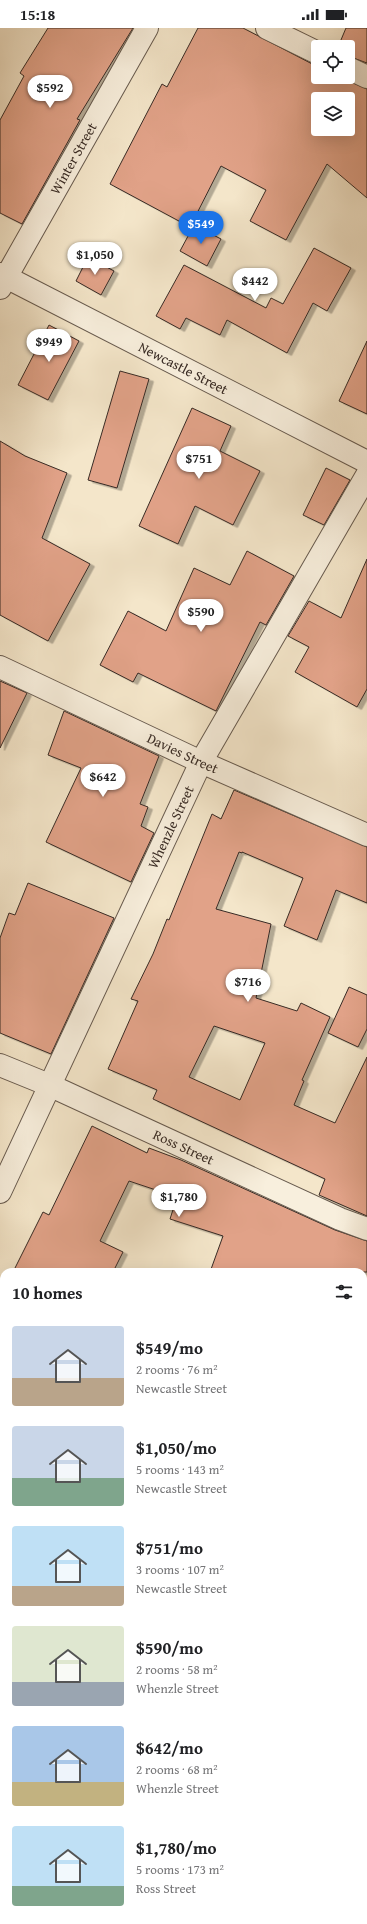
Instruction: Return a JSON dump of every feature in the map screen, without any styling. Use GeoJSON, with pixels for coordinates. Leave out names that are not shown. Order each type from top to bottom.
{"type":"FeatureCollection","features":[{"type":"Feature","properties":{"kind":"street","name":"Winter Street"},"geometry":{"type":"LineString","coordinates":[[2,280],[147,28]]}},
{"type":"Feature","properties":{"kind":"street"},"geometry":{"type":"LineString","coordinates":[[267,28],[311,50]]}},
{"type":"Feature","properties":{"kind":"street"},"geometry":{"type":"LineString","coordinates":[[355,71],[367,77]]}},
{"type":"Feature","properties":{"kind":"street","name":"Newcastle Street"},"geometry":{"type":"LineString","coordinates":[[2,280],[367,462]]}},
{"type":"Feature","properties":{"kind":"street","name":"Whenzle Street"},"geometry":{"type":"LineString","coordinates":[[0,1192],[201,762],[367,475]]}},
{"type":"Feature","properties":{"kind":"street","name":"Davies Street"},"geometry":{"type":"LineString","coordinates":[[0,667],[201,762],[367,835]]}},
{"type":"Feature","properties":{"kind":"street","name":"Ross Street"},"geometry":{"type":"LineString","coordinates":[[0,1065],[49,1085],[340,1219],[367,1229]]}},
{"type":"Feature","properties":{"kind":"building"},"geometry":{"type":"Polygon","coordinates":[[[48,28],[133,28],[77,119],[80,120],[22,224],[0,213],[0,120],[24,76],[20,73],[48,28]]]}},
{"type":"Feature","properties":{"kind":"building"},"geometry":{"type":"Polygon","coordinates":[[[198,28],[243,28],[311,63],[311,84],[355,84],[367,89],[367,198],[327,164],[286,240],[250,221],[266,190],[221,166],[190,227],[110,184],[162,84],[167,87],[198,28]]]}},
{"type":"Feature","properties":{"kind":"building"},"geometry":{"type":"Polygon","coordinates":[[[346,28],[367,28],[367,63],[355,59],[355,40],[341,40],[346,28]]]}},
{"type":"Feature","properties":{"kind":"building"},"geometry":{"type":"Polygon","coordinates":[[[194,225],[221,239],[207,266],[180,251],[194,225]]]}},
{"type":"Feature","properties":{"kind":"building"},"geometry":{"type":"Polygon","coordinates":[[[314,248],[351,268],[327,311],[313,303],[287,353],[227,320],[220,335],[186,318],[180,329],[156,316],[184,265],[266,308],[271,298],[283,304],[314,248]]]}},
{"type":"Feature","properties":{"kind":"building"},"geometry":{"type":"Polygon","coordinates":[[[88,257],[114,271],[101,295],[76,281],[88,257]]]}},
{"type":"Feature","properties":{"kind":"building"},"geometry":{"type":"Polygon","coordinates":[[[49,325],[79,341],[48,400],[18,385],[49,325]]]}},
{"type":"Feature","properties":{"kind":"building"},"geometry":{"type":"Polygon","coordinates":[[[367,341],[367,414],[339,401],[367,341]]]}},
{"type":"Feature","properties":{"kind":"building"},"geometry":{"type":"Polygon","coordinates":[[[120,371],[149,379],[117,488],[88,480],[120,371]]]}},
{"type":"Feature","properties":{"kind":"building"},"geometry":{"type":"Polygon","coordinates":[[[192,408],[231,426],[220,451],[260,471],[233,525],[195,506],[178,544],[139,526],[192,408]]]}},
{"type":"Feature","properties":{"kind":"building"},"geometry":{"type":"Polygon","coordinates":[[[0,441],[25,456],[67,473],[42,538],[90,564],[48,641],[0,615],[0,441]]]}},
{"type":"Feature","properties":{"kind":"building"},"geometry":{"type":"Polygon","coordinates":[[[326,468],[350,480],[324,525],[303,515],[326,468]]]}},
{"type":"Feature","properties":{"kind":"building"},"geometry":{"type":"Polygon","coordinates":[[[247,551],[294,576],[266,625],[260,622],[216,711],[138,673],[133,682],[100,665],[128,611],[166,631],[194,568],[230,585],[247,551]]]}},
{"type":"Feature","properties":{"kind":"building"},"geometry":{"type":"Polygon","coordinates":[[[367,559],[367,689],[357,707],[295,672],[309,647],[288,636],[309,601],[341,618],[367,559]]]}},
{"type":"Feature","properties":{"kind":"building"},"geometry":{"type":"Polygon","coordinates":[[[0,681],[27,693],[0,748],[0,681]]]}},
{"type":"Feature","properties":{"kind":"building"},"geometry":{"type":"Polygon","coordinates":[[[64,711],[159,756],[140,804],[148,807],[141,826],[154,833],[131,882],[46,842],[81,768],[48,755],[64,711]]]}},
{"type":"Feature","properties":{"kind":"building"},"geometry":{"type":"Polygon","coordinates":[[[234,790],[367,847],[367,903],[336,890],[317,940],[284,926],[303,878],[242,852],[239,852],[216,909],[271,924],[256,998],[297,1011],[301,1003],[330,1017],[302,1080],[304,1081],[294,1105],[335,1123],[367,1057],[367,1216],[319,1195],[325,1179],[153,1099],[157,1090],[108,1069],[138,1001],[131,999],[153,954],[167,919],[169,920],[212,814],[221,819],[234,790]],[[214,1026],[189,1077],[240,1100],[265,1043],[214,1026]]]}},
{"type":"Feature","properties":{"kind":"building"},"geometry":{"type":"Polygon","coordinates":[[[28,883],[114,918],[51,1054],[0,1033],[0,938],[9,913],[15,915],[28,883]]]}},
{"type":"Feature","properties":{"kind":"building"},"geometry":{"type":"Polygon","coordinates":[[[349,987],[367,995],[367,1029],[358,1047],[328,1033],[349,987]]]}},
{"type":"Feature","properties":{"kind":"building"},"geometry":{"type":"Polygon","coordinates":[[[92,1126],[147,1153],[149,1148],[181,1160],[335,1230],[367,1241],[367,1268],[211,1268],[223,1236],[170,1219],[177,1197],[129,1181],[100,1241],[123,1252],[115,1268],[15,1268],[43,1212],[49,1215],[92,1126]]]}}]}
